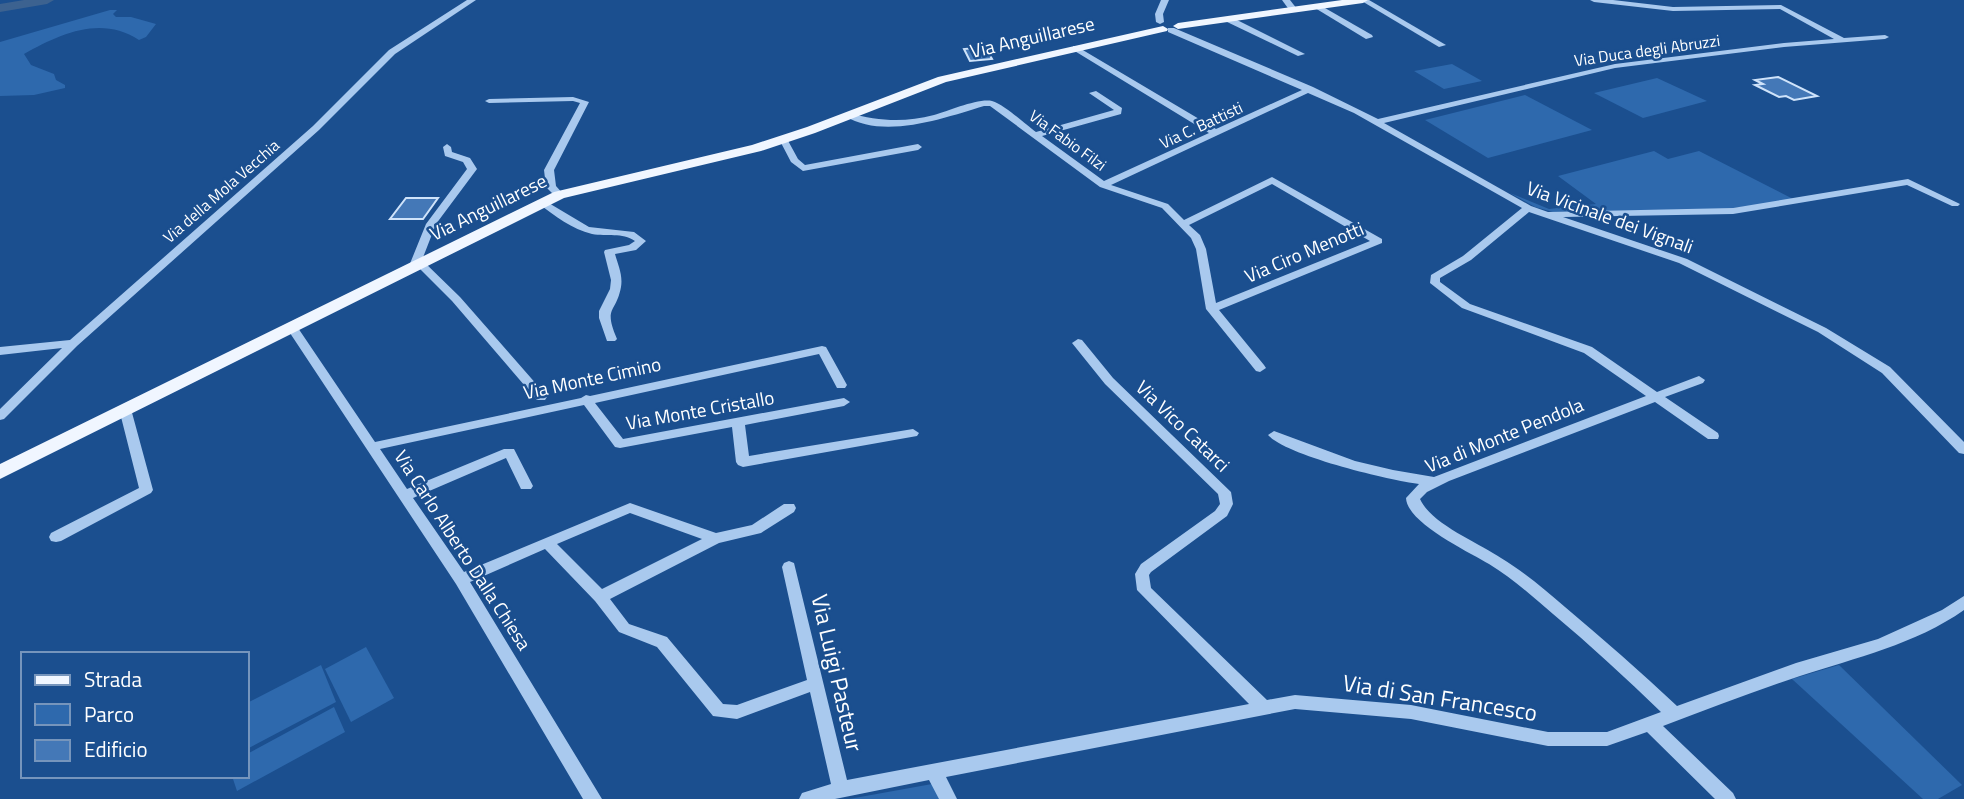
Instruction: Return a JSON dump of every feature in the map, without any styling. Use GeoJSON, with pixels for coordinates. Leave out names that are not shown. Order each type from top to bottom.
{"type":"FeatureCollection","features":[{"type":"Feature","properties":{"kind":"main road","name":"Via Anguillarese"},"geometry":{"type":"LineString","coordinates":[[0,472],[559,195],[708,161],[783,139],[942,79],[1169,26],[1364,0]]}},
{"type":"Feature","properties":{"kind":"street","name":"Via della Mola Vecchia"},"geometry":{"type":"LineString","coordinates":[[0,416],[73,343],[307,136],[391,52],[472,0]]}},
{"type":"Feature","properties":{"kind":"street"},"geometry":{"type":"LineString","coordinates":[[1165,0],[1169,26]]}},
{"type":"Feature","properties":{"kind":"street"},"geometry":{"type":"LineString","coordinates":[[1286,0],[1293,9]]}},
{"type":"Feature","properties":{"kind":"street"},"geometry":{"type":"LineString","coordinates":[[1364,0],[1442,45]]}},
{"type":"Feature","properties":{"kind":"street"},"geometry":{"type":"LineString","coordinates":[[1594,0],[1673,9],[1781,7],[1842,40]]}},
{"type":"Feature","properties":{"kind":"street"},"geometry":{"type":"LineString","coordinates":[[1318,6],[1368,37]]}},
{"type":"Feature","properties":{"kind":"street"},"geometry":{"type":"LineString","coordinates":[[1228,19],[1301,54]]}},
{"type":"Feature","properties":{"kind":"street","name":"Via Vicinale dei Vignali"},"geometry":{"type":"LineString","coordinates":[[1169,26],[1377,122],[1528,208],[1683,261],[1822,330],[1886,370],[1964,450]]}},
{"type":"Feature","properties":{"kind":"street","name":"Via Duca degli Abruzzi"},"geometry":{"type":"LineString","coordinates":[[1377,122],[1615,66],[1885,37]]}},
{"type":"Feature","properties":{"kind":"street"},"geometry":{"type":"LineString","coordinates":[[1076,48],[1216,133]]}},
{"type":"Feature","properties":{"kind":"street","name":"Via C. Battisti"},"geometry":{"type":"LineString","coordinates":[[1103,185],[1310,89]]}},
{"type":"Feature","properties":{"kind":"street"},"geometry":{"type":"LineString","coordinates":[[1036,135],[1119,111],[1093,93]]}},
{"type":"Feature","properties":{"kind":"street"},"geometry":{"type":"LineString","coordinates":[[489,101],[573,99],[585,102],[549,170],[551,187],[559,195]]}},
{"type":"Feature","properties":{"kind":"street","name":"Via Fabio Filzi"},"geometry":{"type":"LineString","coordinates":[[849,116],[876,124],[901,125],[988,103],[1103,185],[1165,206],[1196,237],[1201,249],[1212,309],[1260,368]]}},
{"type":"Feature","properties":{"kind":"street"},"geometry":{"type":"LineString","coordinates":[[783,139],[794,160],[803,168],[918,147]]}},
{"type":"Feature","properties":{"kind":"street"},"geometry":{"type":"LineString","coordinates":[[447,147],[449,154],[467,160],[472,169],[431,224],[417,264],[449,291],[541,397]]}},
{"type":"Feature","properties":{"kind":"street"},"geometry":{"type":"LineString","coordinates":[[1183,224],[1274,180]]}},
{"type":"Feature","properties":{"kind":"street","name":"Via Ciro Menotti"},"geometry":{"type":"LineString","coordinates":[[1212,309],[1378,241],[1274,180]]}},
{"type":"Feature","properties":{"kind":"street"},"geometry":{"type":"LineString","coordinates":[[1543,214],[1733,211],[1909,182],[1955,204]]}},
{"type":"Feature","properties":{"kind":"street"},"geometry":{"type":"LineString","coordinates":[[542,202],[565,218],[592,231],[625,232],[636,236],[641,242],[632,248],[609,252],[617,281],[603,312],[603,321],[611,339]]}},
{"type":"Feature","properties":{"kind":"street"},"geometry":{"type":"LineString","coordinates":[[1528,208],[1467,258],[1435,277],[1435,283],[1466,306],[1580,346],[1713,436]]}},
{"type":"Feature","properties":{"kind":"street","name":"Via Carlo Alberto Dalla Chiesa"},"geometry":{"type":"LineString","coordinates":[[292,327],[461,580],[593,799]]}},
{"type":"Feature","properties":{"kind":"street"},"geometry":{"type":"LineString","coordinates":[[0,351],[73,343]]}},
{"type":"Feature","properties":{"kind":"street","name":"Via Vico Catarci"},"geometry":{"type":"LineString","coordinates":[[1078,343],[1109,381],[1224,492],[1226,508],[1220,515],[1146,568],[1142,583],[1144,590],[1264,708]]}},
{"type":"Feature","properties":{"kind":"street","name":"Via Monte Cimino"},"geometry":{"type":"LineString","coordinates":[[371,447],[822,350],[841,385]]}},
{"type":"Feature","properties":{"kind":"street","name":"Via di Monte Pendola"},"geometry":{"type":"LineString","coordinates":[[1674,714],[1636,678],[1508,569],[1416,508],[1413,498],[1435,482],[1699,380]]}},
{"type":"Feature","properties":{"kind":"street","name":"Via Monte Cristallo"},"geometry":{"type":"LineString","coordinates":[[586,399],[620,444],[844,402]]}},
{"type":"Feature","properties":{"kind":"street"},"geometry":{"type":"LineString","coordinates":[[56,537],[146,490],[125,409]]}},
{"type":"Feature","properties":{"kind":"street"},"geometry":{"type":"LineString","coordinates":[[738,423],[743,462],[913,433]]}},
{"type":"Feature","properties":{"kind":"street"},"geometry":{"type":"LineString","coordinates":[[1274,435],[1329,457],[1398,477],[1435,482]]}},
{"type":"Feature","properties":{"kind":"street"},"geometry":{"type":"LineString","coordinates":[[404,496],[509,452],[526,486]]}},
{"type":"Feature","properties":{"kind":"street"},"geometry":{"type":"LineString","coordinates":[[461,580],[630,508],[716,538]]}},
{"type":"Feature","properties":{"kind":"street"},"geometry":{"type":"LineString","coordinates":[[600,597],[716,538],[756,529],[789,508]]}},
{"type":"Feature","properties":{"kind":"street"},"geometry":{"type":"LineString","coordinates":[[547,542],[600,597],[624,628],[662,642],[719,710],[737,712],[814,684]]}},
{"type":"Feature","properties":{"kind":"street","name":"Via Luigi Pasteur"},"geometry":{"type":"LineString","coordinates":[[789,567],[814,684],[841,789]]}},
{"type":"Feature","properties":{"kind":"street","name":"Via di San Francesco"},"geometry":{"type":"LineString","coordinates":[[809,799],[841,789],[1295,702],[1411,712],[1548,739],[1607,739],[1789,673],[1882,644],[1947,614],[1964,602]]}},
{"type":"Feature","properties":{"kind":"street"},"geometry":{"type":"LineString","coordinates":[[1649,723],[1727,799]]}},
{"type":"Feature","properties":{"kind":"street"},"geometry":{"type":"LineString","coordinates":[[934,772],[948,799]]}},
{"type":"Feature","properties":{"kind":"green space"},"geometry":{"type":"Polygon","coordinates":[[[117,10],[113,14],[116,17],[131,17],[156,24],[146,37],[139,40],[125,33],[95,28],[52,40],[24,54],[31,65],[54,74],[56,80],[65,85],[65,88],[34,95],[0,96],[0,42],[117,10]]]}},
{"type":"Feature","properties":{"kind":"green space"},"geometry":{"type":"Polygon","coordinates":[[[1452,64],[1482,81],[1444,89],[1414,71],[1452,64]]]}},
{"type":"Feature","properties":{"kind":"green space"},"geometry":{"type":"Polygon","coordinates":[[[1657,78],[1707,101],[1643,118],[1594,93],[1657,78]]]}},
{"type":"Feature","properties":{"kind":"green space"},"geometry":{"type":"Polygon","coordinates":[[[1525,95],[1592,130],[1488,158],[1425,120],[1525,95]]]}},
{"type":"Feature","properties":{"kind":"green space"},"geometry":{"type":"Polygon","coordinates":[[[1654,151],[1668,159],[1699,151],[1795,200],[1725,209],[1553,212],[1535,207],[1510,193],[1549,209],[1596,204],[1558,176],[1654,151]]]}},
{"type":"Feature","properties":{"kind":"green space"},"geometry":{"type":"Polygon","coordinates":[[[366,647],[394,698],[351,722],[325,669],[366,647]]]}},
{"type":"Feature","properties":{"kind":"green space"},"geometry":{"type":"Polygon","coordinates":[[[321,665],[336,702],[248,748],[248,702],[321,665]]]}},
{"type":"Feature","properties":{"kind":"green space"},"geometry":{"type":"Polygon","coordinates":[[[1839,665],[1962,785],[1938,799],[1923,799],[1792,679],[1839,665]]]}},
{"type":"Feature","properties":{"kind":"green space"},"geometry":{"type":"Polygon","coordinates":[[[334,707],[345,732],[237,791],[233,778],[248,778],[248,753],[334,707]]]}},
{"type":"Feature","properties":{"kind":"green space"},"geometry":{"type":"Polygon","coordinates":[[[932,784],[940,799],[849,799],[932,784]]]}},
{"type":"Feature","properties":{"kind":"building"},"geometry":{"type":"Polygon","coordinates":[[[985,47],[992,59],[970,61],[964,49],[985,47]]]}},
{"type":"Feature","properties":{"kind":"building"},"geometry":{"type":"Polygon","coordinates":[[[1778,77],[1817,96],[1794,100],[1786,96],[1779,97],[1755,85],[1763,84],[1755,80],[1778,77]]]}},
{"type":"Feature","properties":{"kind":"building"},"geometry":{"type":"Polygon","coordinates":[[[406,198],[438,198],[423,219],[390,219],[406,198]]]}},
{"type":"Feature","properties":{"kind":"waterway"},"geometry":{"type":"LineString","coordinates":[[0,8],[47,0]]}}]}
